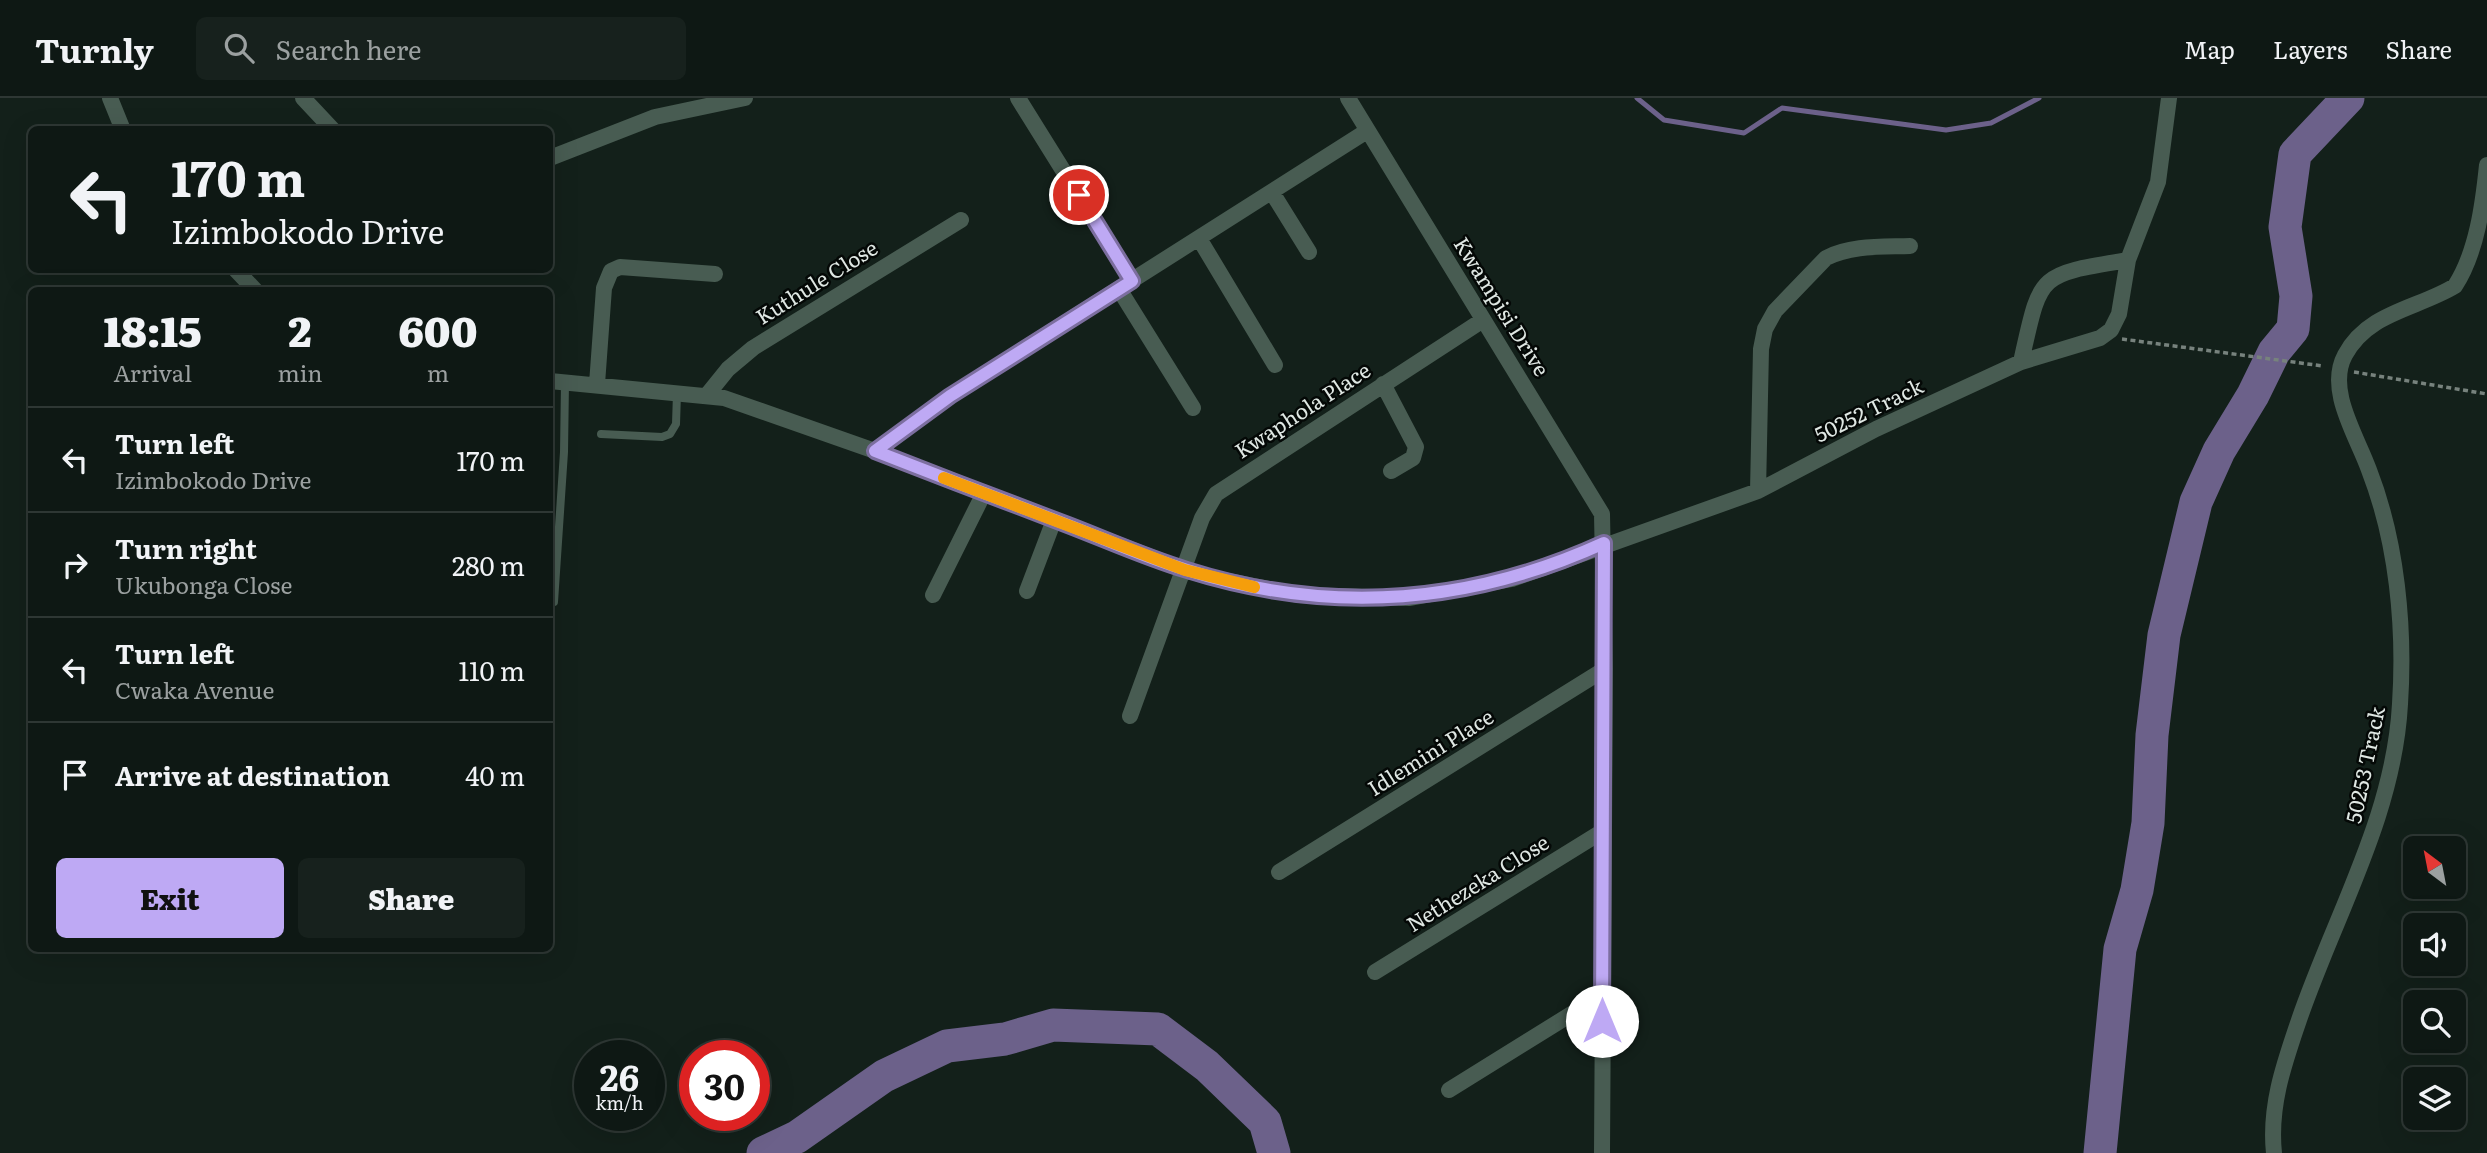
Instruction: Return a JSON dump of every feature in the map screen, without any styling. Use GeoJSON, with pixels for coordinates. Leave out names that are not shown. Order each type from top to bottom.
{"type":"FeatureCollection","features":[{"type":"Feature","properties":{"kind":"street"},"geometry":{"type":"LineString","coordinates":[[110,98],[121,126]]}},
{"type":"Feature","properties":{"kind":"street"},"geometry":{"type":"LineString","coordinates":[[303,98],[328,126]]}},
{"type":"Feature","properties":{"kind":"street"},"geometry":{"type":"LineString","coordinates":[[553,157],[654,117],[745,98]]}},
{"type":"Feature","properties":{"kind":"street"},"geometry":{"type":"LineString","coordinates":[[1018,98],[1193,408]]}},
{"type":"Feature","properties":{"kind":"street","name":"Kwampisi Drive"},"geometry":{"type":"LineString","coordinates":[[1348,98],[1598,504],[1604,525],[1602,1153]]}},
{"type":"Feature","properties":{"kind":"street"},"geometry":{"type":"LineString","coordinates":[[2100,338],[2111,330],[2119,314],[2127,260],[2158,182],[2169,98]]}},
{"type":"Feature","properties":{"kind":"street"},"geometry":{"type":"LineString","coordinates":[[875,451],[950,396],[1273,194],[1367,131]]}},
{"type":"Feature","properties":{"kind":"street"},"geometry":{"type":"LineString","coordinates":[[2485,201],[2487,165]]}},
{"type":"Feature","properties":{"kind":"street"},"geometry":{"type":"LineString","coordinates":[[1273,194],[1309,252]]}},
{"type":"Feature","properties":{"kind":"street","name":"50253 Track"},"geometry":{"type":"LineString","coordinates":[[2274,1153],[2273,1119],[2285,1060],[2309,991],[2382,806],[2400,706],[2400,630],[2389,542],[2370,472],[2342,399],[2338,376],[2346,353],[2378,320],[2455,286],[2466,263],[2485,201]]}},
{"type":"Feature","properties":{"kind":"street","name":"Kuthule Close"},"geometry":{"type":"LineString","coordinates":[[706,395],[728,369],[753,348],[961,220]]}},
{"type":"Feature","properties":{"kind":"street"},"geometry":{"type":"LineString","coordinates":[[1200,240],[1275,365]]}},
{"type":"Feature","properties":{"kind":"street"},"geometry":{"type":"LineString","coordinates":[[1758,491],[1761,349],[1768,320],[1826,258],[1857,249],[1910,246]]}},
{"type":"Feature","properties":{"kind":"street"},"geometry":{"type":"LineString","coordinates":[[2021,362],[2037,299],[2049,280],[2075,267],[2127,260]]}},
{"type":"Feature","properties":{"kind":"street"},"geometry":{"type":"LineString","coordinates":[[597,384],[604,288],[611,271],[620,267],[715,274]]}},
{"type":"Feature","properties":{"kind":"street"},"geometry":{"type":"LineString","coordinates":[[239,273],[253,287]]}},
{"type":"Feature","properties":{"kind":"street","name":"Kwaphola Place"},"geometry":{"type":"LineString","coordinates":[[1130,716],[1202,518],[1216,494],[1483,320]]}},
{"type":"Feature","properties":{"kind":"street","name":"50252 Track"},"geometry":{"type":"LineString","coordinates":[[557,381],[706,395],[760,409],[1185,570],[1298,595],[1410,598],[1511,579],[1604,543],[1758,491],[1876,429],[2021,362],[2100,338]]}},
{"type":"Feature","properties":{"kind":"street"},"geometry":{"type":"LineString","coordinates":[[1383,384],[1416,447],[1413,458],[1391,471]]}},
{"type":"Feature","properties":{"kind":"street"},"geometry":{"type":"LineString","coordinates":[[933,595],[984,493]]}},
{"type":"Feature","properties":{"kind":"street"},"geometry":{"type":"LineString","coordinates":[[1027,591],[1054,520]]}},
{"type":"Feature","properties":{"kind":"street","name":"Idlemini Place"},"geometry":{"type":"LineString","coordinates":[[1279,872],[1605,669]]}},
{"type":"Feature","properties":{"kind":"street","name":"Nethezeka Close"},"geometry":{"type":"LineString","coordinates":[[1375,972],[1603,831]]}},
{"type":"Feature","properties":{"kind":"street"},"geometry":{"type":"LineString","coordinates":[[1449,1090],[1602,995]]}},
{"type":"Feature","properties":{"kind":"lane"},"geometry":{"type":"LineString","coordinates":[[554,602],[564,452],[557,381]]}},
{"type":"Feature","properties":{"kind":"lane"},"geometry":{"type":"LineString","coordinates":[[601,434],[662,437],[670,434],[676,424],[678,392]]}},
{"type":"Feature","properties":{"kind":"path"},"geometry":{"type":"LineString","coordinates":[[2100,338],[2157,344]]}},
{"type":"Feature","properties":{"kind":"waterway"},"geometry":{"type":"LineString","coordinates":[[1637,98],[1664,120],[1744,133],[1782,108],[1946,130],[1991,123],[2039,98]]}},
{"type":"Feature","properties":{"kind":"waterway"},"geometry":{"type":"LineString","coordinates":[[2100,1153],[2120,949],[2137,890],[2148,823],[2152,735],[2164,635],[2196,502],[2219,451],[2253,395],[2274,352],[2293,329],[2296,296],[2285,227],[2295,154],[2348,98]]}},
{"type":"Feature","properties":{"kind":"waterway"},"geometry":{"type":"LineString","coordinates":[[763,1153],[797,1137],[884,1076],[947,1046],[1005,1039],[1053,1025],[1158,1029],[1207,1066],[1265,1122],[1274,1153]]}},
{"type":"Feature","properties":{"kind":"slow traffic"},"geometry":{"type":"LineString","coordinates":[[944,478],[1185,570],[1254,587]]}},
{"type":"Feature","properties":{"kind":"route"},"geometry":{"type":"LineString","coordinates":[[1079,195],[1132,281],[950,396],[875,451],[1185,570],[1298,595],[1410,598],[1447,593],[1511,579],[1577,556],[1604,543],[1602,1021]]}}]}
